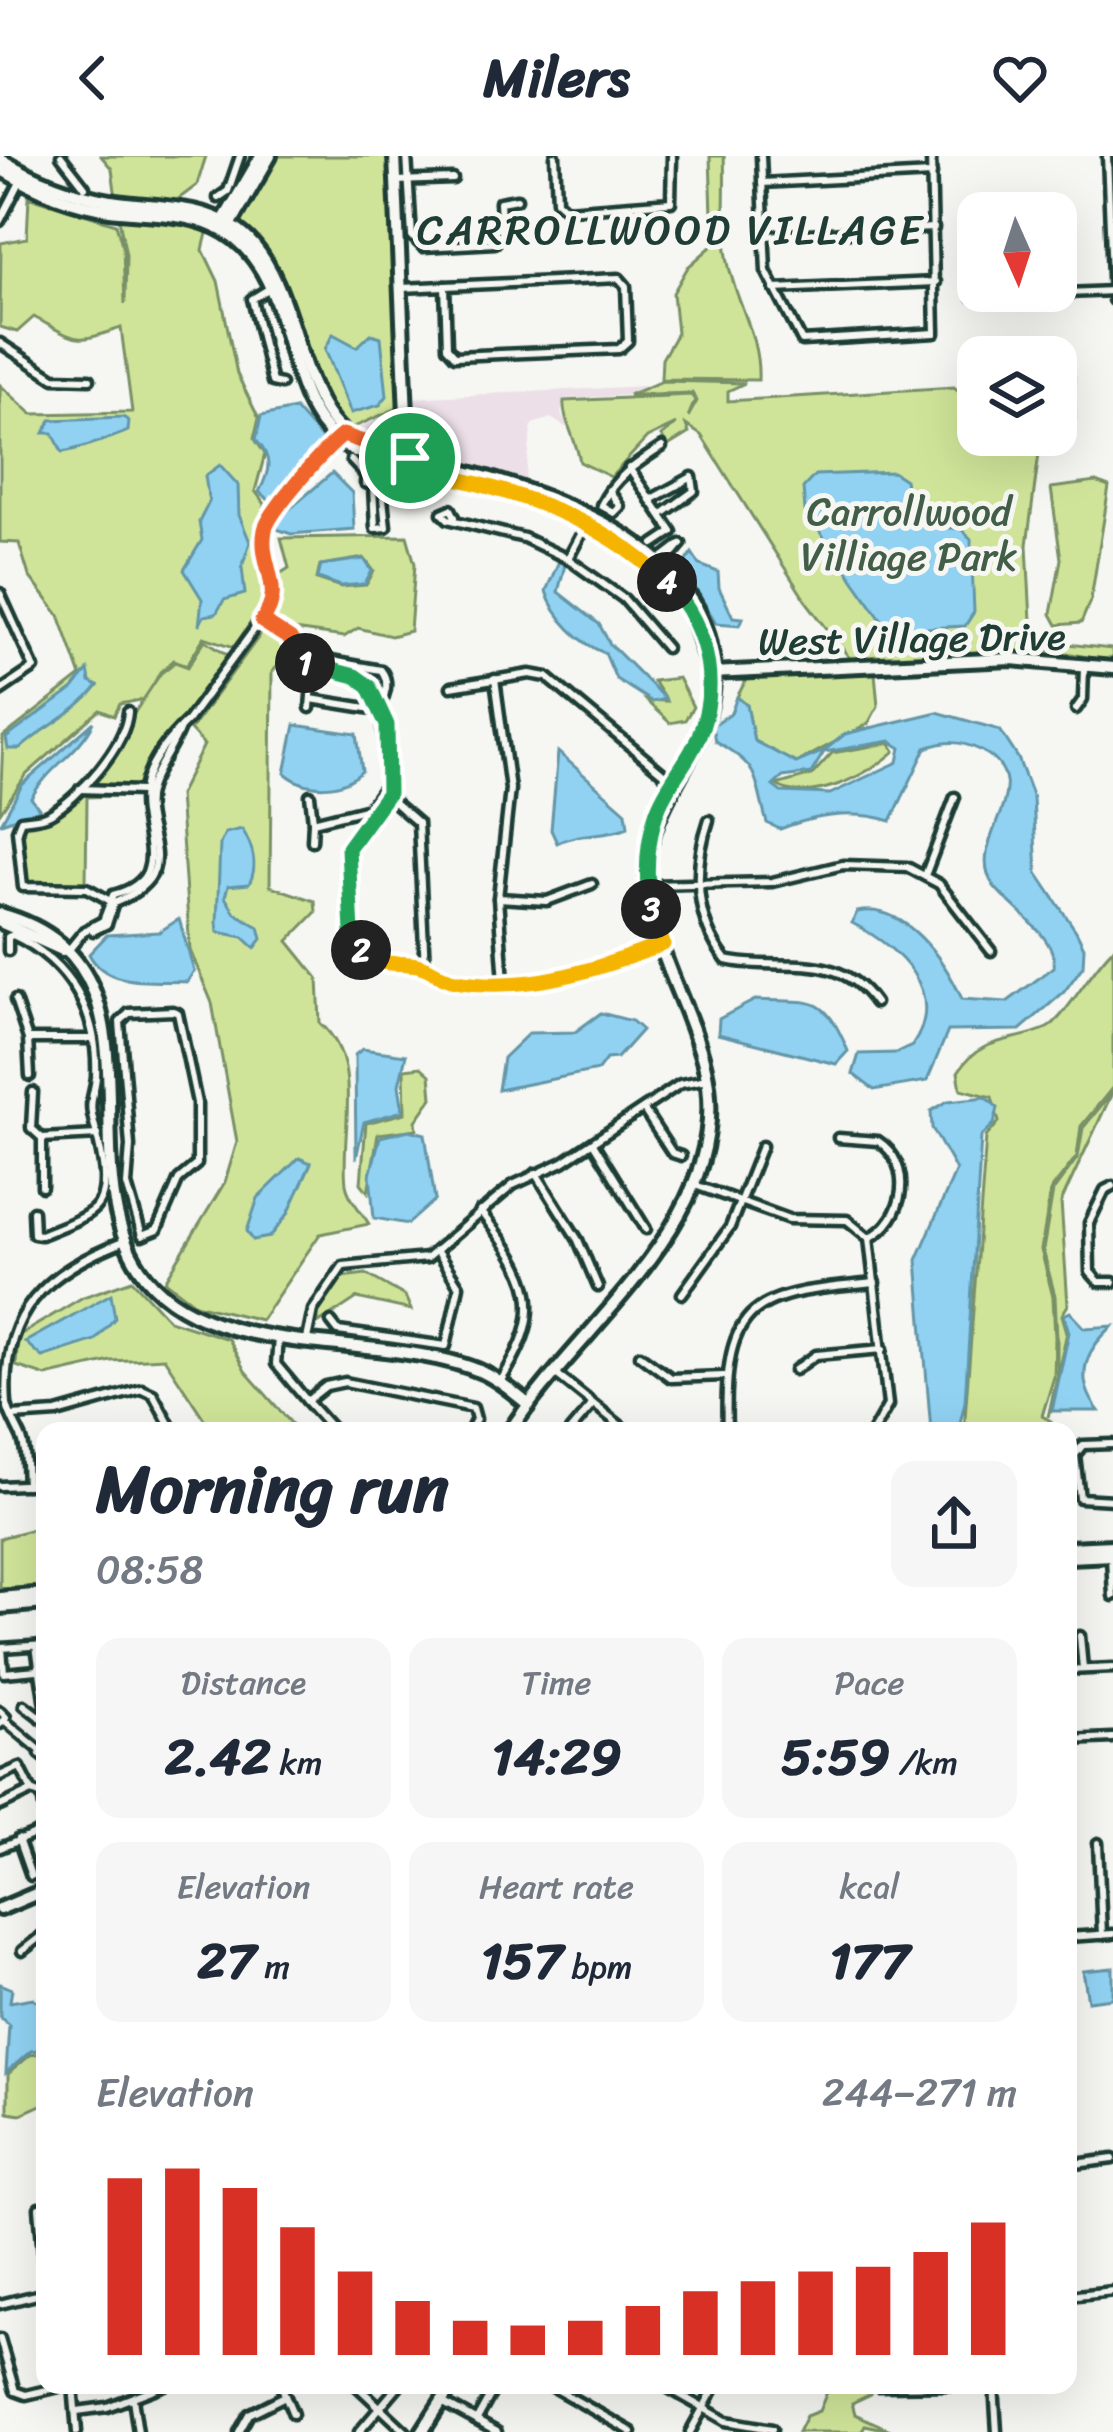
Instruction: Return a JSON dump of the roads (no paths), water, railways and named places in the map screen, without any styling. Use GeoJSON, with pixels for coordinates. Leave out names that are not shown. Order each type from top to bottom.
{"type":"FeatureCollection","features":[{"type":"Feature","properties":{"kind":"street"},"geometry":{"type":"LineString","coordinates":[[61,156],[85,187]]}},
{"type":"Feature","properties":{"kind":"street"},"geometry":{"type":"LineString","coordinates":[[218,198],[228,191],[239,156]]}},
{"type":"Feature","properties":{"kind":"street"},"geometry":{"type":"LineString","coordinates":[[395,156],[412,236],[423,247],[495,243],[502,235],[500,202],[517,199]]}},
{"type":"Feature","properties":{"kind":"street"},"geometry":{"type":"LineString","coordinates":[[406,156],[401,288],[408,462]]}},
{"type":"Feature","properties":{"kind":"street"},"geometry":{"type":"LineString","coordinates":[[555,156],[557,201],[567,210],[671,202],[672,156]]}},
{"type":"Feature","properties":{"kind":"street"},"geometry":{"type":"LineString","coordinates":[[761,156],[766,271],[802,341],[928,336],[938,327],[931,156]]}},
{"type":"Feature","properties":{"kind":"street"},"geometry":{"type":"LineString","coordinates":[[1107,156],[1113,300]]}},
{"type":"Feature","properties":{"kind":"street"},"geometry":{"type":"LineString","coordinates":[[225,226],[265,157]]}},
{"type":"Feature","properties":{"kind":"street"},"geometry":{"type":"LineString","coordinates":[[0,159],[23,178]]}},
{"type":"Feature","properties":{"kind":"street"},"geometry":{"type":"LineString","coordinates":[[0,169],[91,206],[225,226],[275,286],[314,411],[340,438],[368,456],[408,462]]}},
{"type":"Feature","properties":{"kind":"street"},"geometry":{"type":"LineString","coordinates":[[762,182],[932,174]]}},
{"type":"Feature","properties":{"kind":"street"},"geometry":{"type":"LineString","coordinates":[[0,221],[23,178]]}},
{"type":"Feature","properties":{"kind":"street"},"geometry":{"type":"LineString","coordinates":[[402,181],[453,179]]}},
{"type":"Feature","properties":{"kind":"street"},"geometry":{"type":"LineString","coordinates":[[764,236],[934,228]]}},
{"type":"Feature","properties":{"kind":"street"},"geometry":{"type":"LineString","coordinates":[[401,288],[619,278],[626,286],[628,341],[619,349],[455,356],[447,347],[445,286]]}},
{"type":"Feature","properties":{"kind":"street"},"geometry":{"type":"LineString","coordinates":[[774,290],[936,282]]}},
{"type":"Feature","properties":{"kind":"street"},"geometry":{"type":"LineString","coordinates":[[275,286],[252,299],[272,382],[281,384]]}},
{"type":"Feature","properties":{"kind":"street"},"geometry":{"type":"LineString","coordinates":[[1077,293],[1112,291]]}},
{"type":"Feature","properties":{"kind":"street"},"geometry":{"type":"LineString","coordinates":[[0,343],[55,378],[91,379]]}},
{"type":"Feature","properties":{"kind":"street"},"geometry":{"type":"LineString","coordinates":[[340,438],[589,520],[657,567],[691,615],[711,673],[703,726],[656,813],[647,885],[707,1078],[706,1133],[693,1184],[666,1234],[517,1422]]}},
{"type":"Feature","properties":{"kind":"street"},"geometry":{"type":"LineString","coordinates":[[67,952],[84,931],[103,921],[112,901],[138,885],[148,868],[144,791],[180,728],[272,605],[275,584],[264,545],[267,523],[340,438]]}},
{"type":"Feature","properties":{"kind":"street"},"geometry":{"type":"LineString","coordinates":[[609,490],[629,468],[662,447]]}},
{"type":"Feature","properties":{"kind":"street"},"geometry":{"type":"LineString","coordinates":[[368,456],[365,483],[382,488]]}},
{"type":"Feature","properties":{"kind":"street"},"geometry":{"type":"LineString","coordinates":[[351,460],[366,475]]}},
{"type":"Feature","properties":{"kind":"street"},"geometry":{"type":"LineString","coordinates":[[629,468],[681,544],[657,567]]}},
{"type":"Feature","properties":{"kind":"street"},"geometry":{"type":"LineString","coordinates":[[650,500],[692,477],[694,491],[661,515]]}},
{"type":"Feature","properties":{"kind":"street"},"geometry":{"type":"LineString","coordinates":[[382,488],[386,527],[375,528],[382,488]]}},
{"type":"Feature","properties":{"kind":"street"},"geometry":{"type":"LineString","coordinates":[[454,517],[524,538],[568,559],[624,599],[666,648]]}},
{"type":"Feature","properties":{"kind":"street"},"geometry":{"type":"LineString","coordinates":[[568,559],[589,520]]}},
{"type":"Feature","properties":{"kind":"street"},"geometry":{"type":"LineString","coordinates":[[654,544],[672,532]]}},
{"type":"Feature","properties":{"kind":"street"},"geometry":{"type":"LineString","coordinates":[[0,592],[34,668],[0,691]]}},
{"type":"Feature","properties":{"kind":"street"},"geometry":{"type":"LineString","coordinates":[[262,621],[290,639],[297,654],[312,666],[355,676],[381,704],[388,793],[348,848],[352,933],[358,947],[378,962],[424,968],[458,982],[504,982],[595,971],[663,944]]}},
{"type":"Feature","properties":{"kind":"street"},"geometry":{"type":"LineString","coordinates":[[314,658],[381,670],[387,695],[379,710],[310,704],[312,666],[314,658]]}},
{"type":"Feature","properties":{"kind":"street","name":"West Village Drive"},"geometry":{"type":"LineString","coordinates":[[711,673],[1011,659],[1113,668]]}},
{"type":"Feature","properties":{"kind":"street"},"geometry":{"type":"LineString","coordinates":[[1076,709],[1083,699],[1084,664]]}},
{"type":"Feature","properties":{"kind":"street"},"geometry":{"type":"LineString","coordinates":[[451,687],[530,674],[547,677],[672,781]]}},
{"type":"Feature","properties":{"kind":"street"},"geometry":{"type":"LineString","coordinates":[[495,680],[510,789],[498,898],[504,982]]}},
{"type":"Feature","properties":{"kind":"street"},"geometry":{"type":"LineString","coordinates":[[112,901],[87,888],[29,890],[19,881],[21,820],[45,818],[80,789],[109,752],[128,712]]}},
{"type":"Feature","properties":{"kind":"street"},"geometry":{"type":"LineString","coordinates":[[112,901],[142,888],[154,868],[150,788],[162,755]]}},
{"type":"Feature","properties":{"kind":"street"},"geometry":{"type":"LineString","coordinates":[[80,789],[144,791]]}},
{"type":"Feature","properties":{"kind":"street"},"geometry":{"type":"LineString","coordinates":[[313,822],[369,808],[380,792],[388,793],[418,823],[424,968]]}},
{"type":"Feature","properties":{"kind":"street"},"geometry":{"type":"LineString","coordinates":[[310,795],[312,841]]}},
{"type":"Feature","properties":{"kind":"street"},"geometry":{"type":"LineString","coordinates":[[926,873],[955,797]]}},
{"type":"Feature","properties":{"kind":"street"},"geometry":{"type":"LineString","coordinates":[[709,820],[697,880],[700,902],[726,960],[828,965],[856,980],[875,1003]]}},
{"type":"Feature","properties":{"kind":"street"},"geometry":{"type":"LineString","coordinates":[[647,885],[697,880],[772,882],[842,865],[926,873],[991,951]]}},
{"type":"Feature","properties":{"kind":"street"},"geometry":{"type":"LineString","coordinates":[[498,898],[547,901],[592,884]]}},
{"type":"Feature","properties":{"kind":"street"},"geometry":{"type":"LineString","coordinates":[[0,918],[67,952],[103,1016],[116,1210],[124,1241],[147,1279],[182,1308],[219,1324],[459,1365],[500,1382],[529,1405]]}},
{"type":"Feature","properties":{"kind":"street"},"geometry":{"type":"LineString","coordinates":[[8,951],[8,937],[13,935],[53,960],[80,996],[93,1039],[91,1103],[100,1135],[98,1204],[40,1235],[34,1234],[33,1211]]}},
{"type":"Feature","properties":{"kind":"street"},"geometry":{"type":"LineString","coordinates":[[15,1000],[28,1039],[30,1076]]}},
{"type":"Feature","properties":{"kind":"street"},"geometry":{"type":"LineString","coordinates":[[173,1011],[178,1013],[197,1102],[197,1164],[179,1179],[165,1202],[162,1220],[147,1236],[142,1236],[130,1213],[130,1146],[120,1022],[129,1013],[173,1011]]}},
{"type":"Feature","properties":{"kind":"street"},"geometry":{"type":"LineString","coordinates":[[28,1039],[93,1039]]}},
{"type":"Feature","properties":{"kind":"street"},"geometry":{"type":"LineString","coordinates":[[307,1340],[314,1310],[343,1266],[416,1261],[437,1252],[480,1211],[536,1173],[593,1144],[680,1084],[707,1078]]}},
{"type":"Feature","properties":{"kind":"street"},"geometry":{"type":"LineString","coordinates":[[33,1092],[31,1128],[42,1138],[100,1135]]}},
{"type":"Feature","properties":{"kind":"street"},"geometry":{"type":"LineString","coordinates":[[91,1103],[110,1102]]}},
{"type":"Feature","properties":{"kind":"street"},"geometry":{"type":"LineString","coordinates":[[644,1111],[672,1153],[681,1156]]}},
{"type":"Feature","properties":{"kind":"street"},"geometry":{"type":"LineString","coordinates":[[42,1138],[42,1187]]}},
{"type":"Feature","properties":{"kind":"street"},"geometry":{"type":"LineString","coordinates":[[838,1138],[878,1141],[902,1168],[902,1190],[886,1227],[869,1238]]}},
{"type":"Feature","properties":{"kind":"street"},"geometry":{"type":"LineString","coordinates":[[593,1144],[646,1228]]}},
{"type":"Feature","properties":{"kind":"street"},"geometry":{"type":"LineString","coordinates":[[112,1147],[130,1146]]}},
{"type":"Feature","properties":{"kind":"street"},"geometry":{"type":"LineString","coordinates":[[682,1294],[718,1248],[761,1146]]}},
{"type":"Feature","properties":{"kind":"street"},"geometry":{"type":"LineString","coordinates":[[536,1173],[578,1240],[598,1287]]}},
{"type":"Feature","properties":{"kind":"street"},"geometry":{"type":"LineString","coordinates":[[693,1184],[789,1219],[847,1220],[869,1238],[888,1405],[878,1422]]}},
{"type":"Feature","properties":{"kind":"street"},"geometry":{"type":"LineString","coordinates":[[1113,1186],[1105,1190],[1089,1222],[1093,1279],[1113,1282]]}},
{"type":"Feature","properties":{"kind":"street"},"geometry":{"type":"LineString","coordinates":[[480,1211],[518,1260],[531,1296],[526,1336],[500,1382]]}},
{"type":"Feature","properties":{"kind":"street"},"geometry":{"type":"LineString","coordinates":[[27,1485],[24,1446],[11,1417],[8,1335],[17,1309],[96,1252],[124,1241]]}},
{"type":"Feature","properties":{"kind":"street"},"geometry":{"type":"LineString","coordinates":[[331,1322],[338,1331],[446,1346],[459,1286],[437,1252]]}},
{"type":"Feature","properties":{"kind":"street"},"geometry":{"type":"LineString","coordinates":[[728,1422],[725,1376],[735,1340],[769,1299],[791,1291],[876,1282]]}},
{"type":"Feature","properties":{"kind":"street"},"geometry":{"type":"LineString","coordinates":[[279,1335],[276,1364],[326,1422]]}},
{"type":"Feature","properties":{"kind":"street"},"geometry":{"type":"LineString","coordinates":[[795,1370],[816,1355],[883,1348]]}},
{"type":"Feature","properties":{"kind":"street"},"geometry":{"type":"LineString","coordinates":[[640,1355],[671,1378],[725,1376]]}},
{"type":"Feature","properties":{"kind":"street"},"geometry":{"type":"LineString","coordinates":[[556,1374],[615,1422]]}},
{"type":"Feature","properties":{"kind":"street"},"geometry":{"type":"LineString","coordinates":[[307,1400],[326,1386],[345,1382],[451,1400],[473,1408],[474,1422]]}},
{"type":"Feature","properties":{"kind":"street"},"geometry":{"type":"LineString","coordinates":[[11,1417],[57,1413],[142,1389],[153,1394],[168,1422]]}},
{"type":"Feature","properties":{"kind":"street"},"geometry":{"type":"LineString","coordinates":[[578,1422],[593,1404]]}},
{"type":"Feature","properties":{"kind":"street"},"geometry":{"type":"LineString","coordinates":[[1077,1452],[1083,1445],[1113,1444]]}},
{"type":"Feature","properties":{"kind":"street"},"geometry":{"type":"LineString","coordinates":[[1077,1472],[1080,1498],[1113,1500]]}},
{"type":"Feature","properties":{"kind":"street"},"geometry":{"type":"LineString","coordinates":[[0,1486],[36,1484]]}},
{"type":"Feature","properties":{"kind":"street"},"geometry":{"type":"LineString","coordinates":[[1077,1552],[1112,1550],[1113,1596]]}},
{"type":"Feature","properties":{"kind":"street"},"geometry":{"type":"LineString","coordinates":[[0,1603],[36,1599]]}},
{"type":"Feature","properties":{"kind":"street"},"geometry":{"type":"LineString","coordinates":[[1080,1636],[1083,1669]]}},
{"type":"Feature","properties":{"kind":"street"},"geometry":{"type":"LineString","coordinates":[[36,1646],[2,1648],[4,1673],[36,1670]]}},
{"type":"Feature","properties":{"kind":"street"},"geometry":{"type":"LineString","coordinates":[[1077,1669],[1113,1668]]}},
{"type":"Feature","properties":{"kind":"street"},"geometry":{"type":"LineString","coordinates":[[24,1705],[36,1714]]}},
{"type":"Feature","properties":{"kind":"street"},"geometry":{"type":"LineString","coordinates":[[0,1711],[3,1723],[36,1747]]}},
{"type":"Feature","properties":{"kind":"street"},"geometry":{"type":"LineString","coordinates":[[1077,1740],[1113,1738]]}},
{"type":"Feature","properties":{"kind":"street"},"geometry":{"type":"LineString","coordinates":[[0,1776],[20,1767],[30,1774],[31,1793]]}},
{"type":"Feature","properties":{"kind":"street"},"geometry":{"type":"LineString","coordinates":[[0,1807],[36,1794]]}},
{"type":"Feature","properties":{"kind":"street"},"geometry":{"type":"LineString","coordinates":[[0,1848],[36,1833]]}},
{"type":"Feature","properties":{"kind":"street"},"geometry":{"type":"LineString","coordinates":[[18,1839],[32,1876]]}},
{"type":"Feature","properties":{"kind":"street"},"geometry":{"type":"LineString","coordinates":[[1098,1844],[1102,1935]]}},
{"type":"Feature","properties":{"kind":"street"},"geometry":{"type":"LineString","coordinates":[[0,1909],[36,1894]]}},
{"type":"Feature","properties":{"kind":"street"},"geometry":{"type":"LineString","coordinates":[[1077,1936],[1113,1934]]}},
{"type":"Feature","properties":{"kind":"street"},"geometry":{"type":"LineString","coordinates":[[22,1952],[36,1940]]}},
{"type":"Feature","properties":{"kind":"street"},"geometry":{"type":"LineString","coordinates":[[1077,2164],[1113,2159]]}},
{"type":"Feature","properties":{"kind":"street"},"geometry":{"type":"LineString","coordinates":[[1077,2295],[1113,2291]]}},
{"type":"Feature","properties":{"kind":"street"},"geometry":{"type":"LineString","coordinates":[[0,2304],[36,2295]]}},
{"type":"Feature","properties":{"kind":"street"},"geometry":{"type":"LineString","coordinates":[[0,2339],[15,2391],[36,2393]]}},
{"type":"Feature","properties":{"kind":"street"},"geometry":{"type":"LineString","coordinates":[[73,2394],[77,2432]]}},
{"type":"Feature","properties":{"kind":"street"},"geometry":{"type":"LineString","coordinates":[[77,2411],[143,2394]]}},
{"type":"Feature","properties":{"kind":"street"},"geometry":{"type":"LineString","coordinates":[[365,2394],[406,2432]]}},
{"type":"Feature","properties":{"kind":"street"},"geometry":{"type":"LineString","coordinates":[[359,2432],[391,2394]]}},
{"type":"Feature","properties":{"kind":"street"},"geometry":{"type":"LineString","coordinates":[[422,2432],[447,2394]]}},
{"type":"Feature","properties":{"kind":"street"},"geometry":{"type":"LineString","coordinates":[[476,2420],[491,2394]]}},
{"type":"Feature","properties":{"kind":"street"},"geometry":{"type":"LineString","coordinates":[[565,2394],[632,2432]]}},
{"type":"Feature","properties":{"kind":"street"},"geometry":{"type":"LineString","coordinates":[[679,2394],[735,2424],[772,2428]]}},
{"type":"Feature","properties":{"kind":"street"},"geometry":{"type":"LineString","coordinates":[[690,2432],[711,2394]]}},
{"type":"Feature","properties":{"kind":"street"},"geometry":{"type":"LineString","coordinates":[[995,2394],[997,2432]]}},
{"type":"Feature","properties":{"kind":"street"},"geometry":{"type":"LineString","coordinates":[[239,2432],[249,2414],[285,2396],[293,2414]]}},
{"type":"Feature","properties":{"kind":"street"},"geometry":{"type":"LineString","coordinates":[[133,2398],[138,2432]]}},
{"type":"Feature","properties":{"kind":"street"},"geometry":{"type":"LineString","coordinates":[[442,2402],[497,2432]]}},
{"type":"Feature","properties":{"kind":"water"},"geometry":{"type":"Polygon","coordinates":[[[333,334],[357,347],[371,334],[381,337],[387,396],[380,405],[351,413],[325,349],[333,334]]]}},
{"type":"Feature","properties":{"kind":"water"},"geometry":{"type":"Polygon","coordinates":[[[295,409],[322,439],[314,457],[272,503],[259,492],[268,465],[256,440],[261,416],[295,409]]]}},
{"type":"Feature","properties":{"kind":"water"},"geometry":{"type":"Polygon","coordinates":[[[123,417],[129,421],[128,431],[68,451],[62,452],[53,433],[44,433],[51,420],[123,417]]]}},
{"type":"Feature","properties":{"kind":"water"},"geometry":{"type":"Polygon","coordinates":[[[220,465],[238,485],[239,515],[250,542],[242,567],[245,594],[224,600],[216,614],[204,616],[199,626],[202,599],[184,570],[202,540],[199,522],[209,502],[205,476],[220,465]]]}},
{"type":"Feature","properties":{"kind":"water"},"geometry":{"type":"Polygon","coordinates":[[[893,472],[905,480],[912,524],[961,529],[971,539],[974,612],[965,626],[889,630],[805,511],[803,488],[815,475],[893,472]]]}},
{"type":"Feature","properties":{"kind":"water"},"geometry":{"type":"Polygon","coordinates":[[[332,473],[352,493],[354,529],[291,534],[277,529],[279,518],[332,473]]]}},
{"type":"Feature","properties":{"kind":"water"},"geometry":{"type":"Polygon","coordinates":[[[692,553],[700,565],[718,572],[719,588],[733,617],[743,618],[740,625],[716,623],[683,567],[692,553]]]}},
{"type":"Feature","properties":{"kind":"water"},"geometry":{"type":"Polygon","coordinates":[[[364,559],[372,571],[365,584],[341,586],[318,578],[321,565],[364,559]]]}},
{"type":"Feature","properties":{"kind":"water"},"geometry":{"type":"Polygon","coordinates":[[[559,561],[565,565],[558,592],[599,624],[610,644],[665,699],[652,702],[616,679],[605,653],[578,637],[562,620],[546,591],[559,561]]]}},
{"type":"Feature","properties":{"kind":"water"},"geometry":{"type":"Polygon","coordinates":[[[88,670],[90,682],[98,686],[89,696],[20,749],[8,749],[6,738],[73,689],[88,670]]]}},
{"type":"Feature","properties":{"kind":"water"},"geometry":{"type":"Polygon","coordinates":[[[737,697],[747,705],[754,741],[796,763],[824,751],[845,734],[937,712],[1000,730],[1018,758],[1033,798],[1037,873],[1084,947],[1083,966],[1064,992],[1020,1030],[948,1031],[927,1081],[874,1090],[853,1074],[859,1054],[896,1053],[912,1046],[925,1007],[913,973],[901,958],[852,923],[857,912],[891,916],[921,937],[962,999],[1007,1002],[1054,967],[1049,945],[994,886],[987,869],[987,851],[1006,779],[998,764],[980,750],[959,743],[940,744],[926,748],[891,821],[835,815],[780,829],[767,823],[748,766],[715,741],[712,726],[731,713],[737,697]],[[890,741],[824,752],[811,773],[783,777],[773,786],[781,792],[830,794],[898,762],[901,748],[890,741]]]}},
{"type":"Feature","properties":{"kind":"water"},"geometry":{"type":"Polygon","coordinates":[[[94,722],[31,798],[40,810],[1,823],[22,785],[94,722]]]}},
{"type":"Feature","properties":{"kind":"water"},"geometry":{"type":"Polygon","coordinates":[[[295,725],[357,734],[362,771],[334,786],[293,779],[285,773],[295,725]]]}},
{"type":"Feature","properties":{"kind":"water"},"geometry":{"type":"Polygon","coordinates":[[[558,752],[626,812],[628,827],[557,843],[551,830],[558,752]]]}},
{"type":"Feature","properties":{"kind":"water"},"geometry":{"type":"Polygon","coordinates":[[[242,829],[254,870],[249,884],[228,886],[225,897],[235,913],[259,927],[262,939],[255,948],[243,937],[218,932],[217,923],[220,844],[225,833],[242,829]]]}},
{"type":"Feature","properties":{"kind":"water"},"geometry":{"type":"Polygon","coordinates":[[[179,919],[194,971],[187,982],[119,977],[97,965],[89,954],[107,935],[159,932],[179,919]]]}},
{"type":"Feature","properties":{"kind":"water"},"geometry":{"type":"Polygon","coordinates":[[[755,1000],[815,1004],[831,1019],[848,1051],[836,1064],[718,1034],[719,1019],[755,1000]]]}},
{"type":"Feature","properties":{"kind":"water"},"geometry":{"type":"Polygon","coordinates":[[[601,1013],[632,1021],[642,1030],[617,1058],[606,1059],[598,1070],[498,1090],[503,1058],[529,1033],[575,1032],[601,1013]]]}},
{"type":"Feature","properties":{"kind":"water"},"geometry":{"type":"Polygon","coordinates":[[[362,1049],[406,1055],[399,1085],[403,1111],[364,1122],[356,1159],[355,1055],[362,1049]]]}},
{"type":"Feature","properties":{"kind":"water"},"geometry":{"type":"Polygon","coordinates":[[[986,1097],[998,1108],[994,1124],[981,1137],[965,1402],[960,1422],[930,1422],[917,1260],[956,1170],[932,1128],[931,1111],[948,1101],[986,1097]]]}},
{"type":"Feature","properties":{"kind":"water"},"geometry":{"type":"Polygon","coordinates":[[[409,1130],[425,1134],[435,1200],[408,1224],[374,1218],[370,1175],[380,1137],[409,1130]]]}},
{"type":"Feature","properties":{"kind":"water"},"geometry":{"type":"Polygon","coordinates":[[[299,1158],[311,1163],[288,1214],[270,1237],[253,1240],[247,1231],[258,1198],[299,1158]]]}},
{"type":"Feature","properties":{"kind":"water"},"geometry":{"type":"Polygon","coordinates":[[[111,1294],[115,1318],[95,1340],[42,1357],[25,1342],[111,1294]]]}},
{"type":"Feature","properties":{"kind":"water"},"geometry":{"type":"Polygon","coordinates":[[[1070,1312],[1085,1328],[1113,1326],[1095,1345],[1086,1365],[1086,1387],[1099,1411],[1052,1411],[1069,1332],[1064,1315],[1070,1312]]]}},
{"type":"Feature","properties":{"kind":"water"},"geometry":{"type":"Polygon","coordinates":[[[1113,1968],[1113,1998],[1088,2001],[1083,1971],[1113,1968]]]}},
{"type":"Feature","properties":{"kind":"water"},"geometry":{"type":"Polygon","coordinates":[[[0,1984],[12,1989],[10,2002],[36,2000],[36,2050],[6,2073],[9,2025],[0,2017],[0,1984]]]}},
{"type":"Feature","properties":{"kind":"district","name":"CARROLLWOOD VILLAGE"},"geometry":{"type":"Point","coordinates":[671,229]}},
{"type":"Feature","properties":{"kind":"park label","name":"Carrollwood Villiage Park"},"geometry":{"type":"Point","coordinates":[909,534]}}]}
